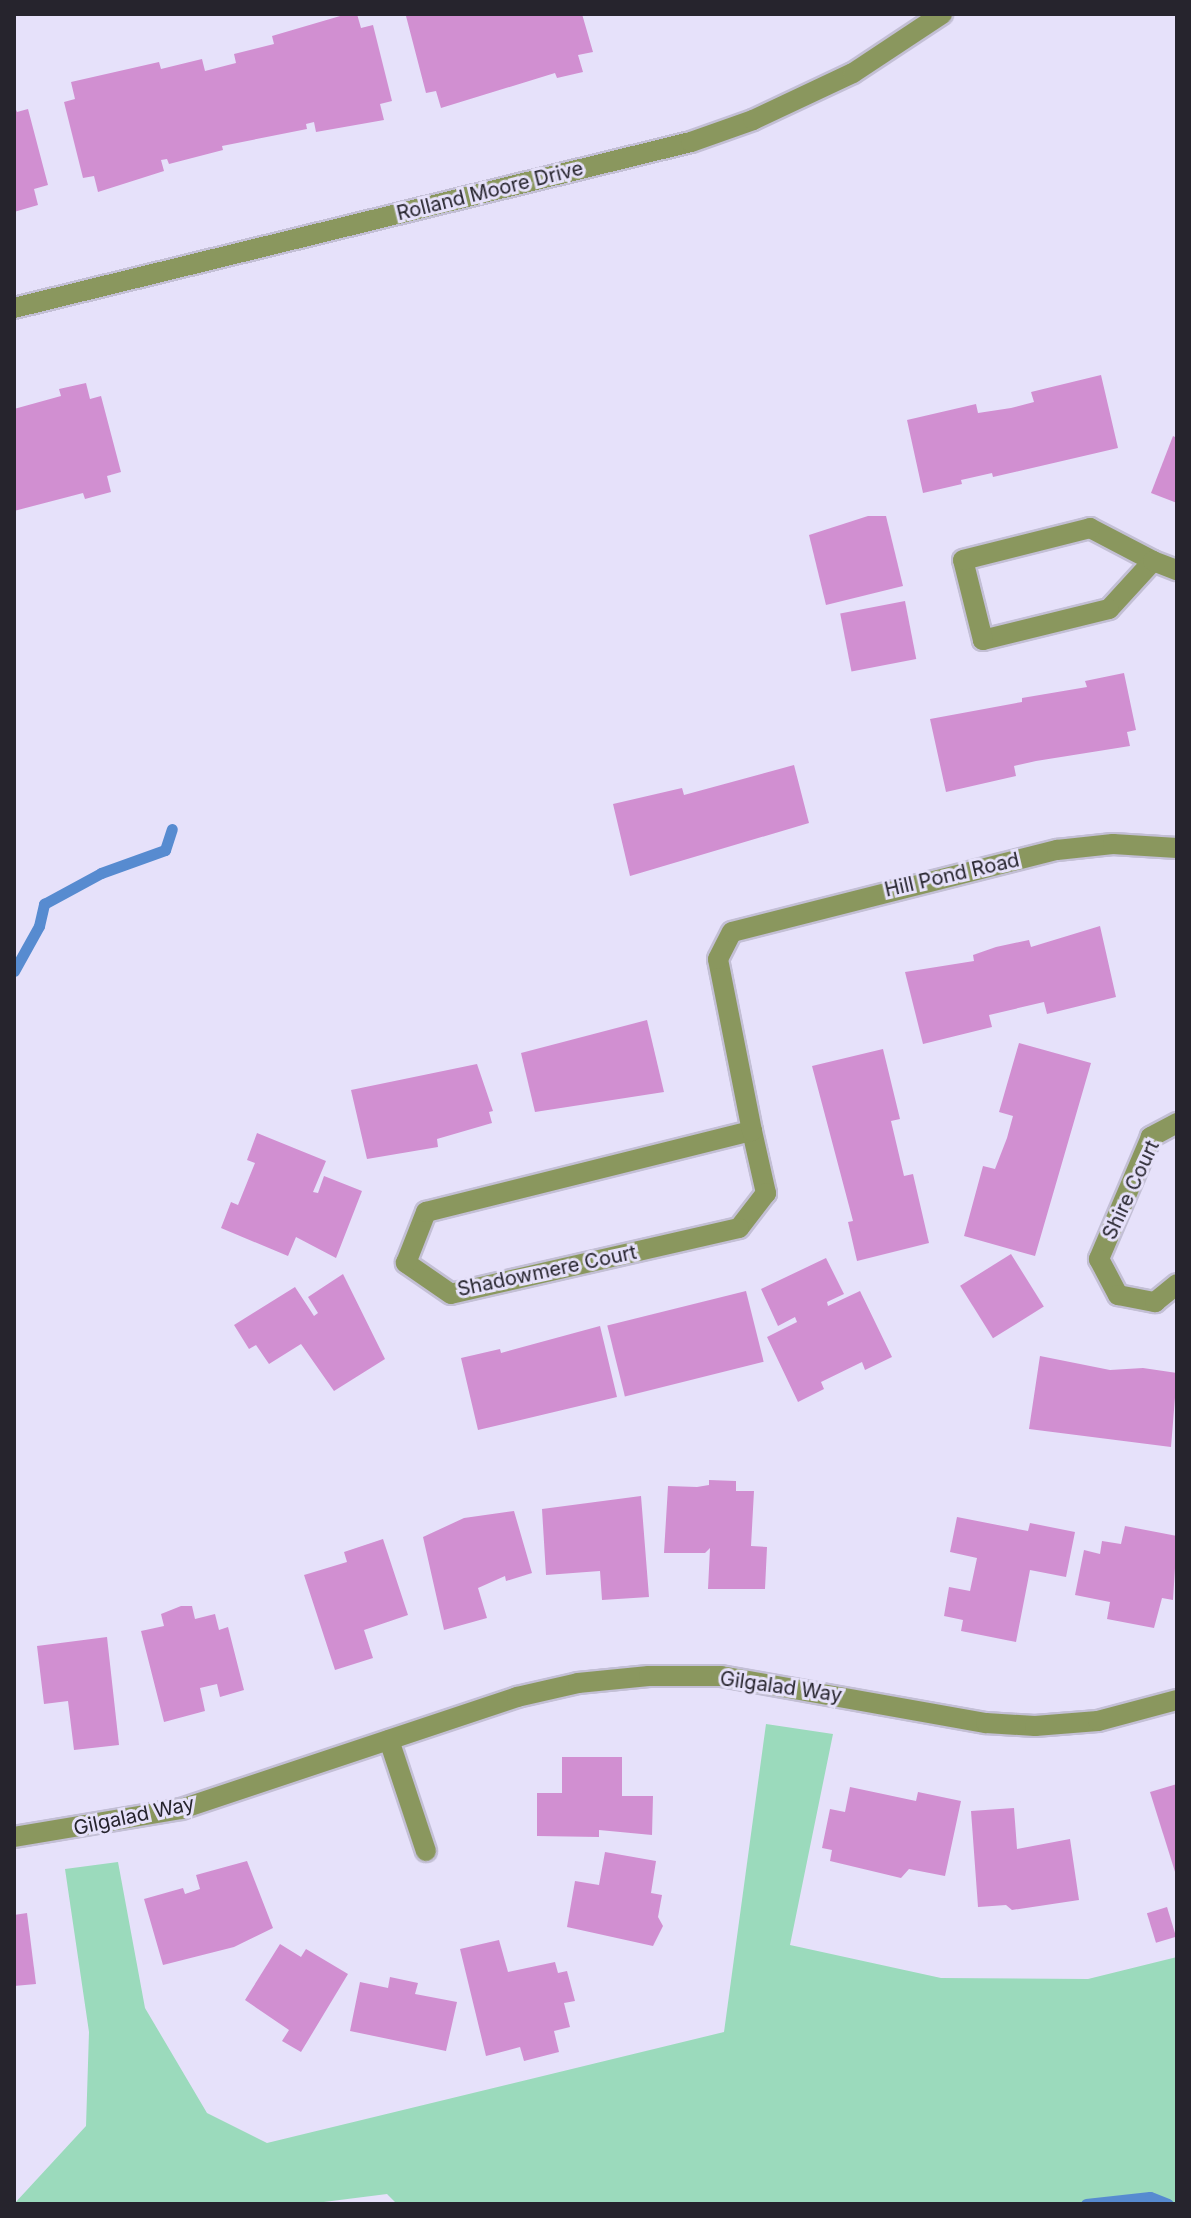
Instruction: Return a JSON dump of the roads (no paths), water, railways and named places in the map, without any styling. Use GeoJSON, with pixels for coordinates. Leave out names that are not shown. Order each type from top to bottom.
{"type":"FeatureCollection","features":[{"type":"Feature","properties":{"kind":"street","name":"Rolland Moore Drive"},"geometry":{"type":"LineString","coordinates":[[14,308],[691,142],[753,120],[853,73],[942,14]]}},
{"type":"Feature","properties":{"kind":"street"},"geometry":{"type":"LineString","coordinates":[[1153,561],[1109,609],[983,640],[963,560],[1090,528],[1177,570]]}},
{"type":"Feature","properties":{"kind":"street","name":"Hill Pond Road"},"geometry":{"type":"LineString","coordinates":[[732,932],[1057,850],[1113,844],[1177,848]]}},
{"type":"Feature","properties":{"kind":"street","name":"Shadowmere Court"},"geometry":{"type":"LineString","coordinates":[[732,932],[718,959],[766,1193],[739,1228],[451,1294],[406,1263],[426,1212],[752,1131]]}},
{"type":"Feature","properties":{"kind":"street","name":"Shire Court"},"geometry":{"type":"LineString","coordinates":[[1177,1123],[1151,1137],[1099,1259],[1118,1295],[1155,1302],[1177,1284]]}},
{"type":"Feature","properties":{"kind":"street","name":"Gilgalad Way"},"geometry":{"type":"LineString","coordinates":[[14,1837],[181,1809],[517,1697],[649,1676],[749,1680],[986,1723],[1035,1726],[1098,1721],[1177,1700]]}},
{"type":"Feature","properties":{"kind":"street"},"geometry":{"type":"LineString","coordinates":[[389,1740],[426,1851]]}},
{"type":"Feature","properties":{"kind":"waterway"},"geometry":{"type":"LineString","coordinates":[[14,971],[39,926],[44,904],[101,873],[165,850],[172,829]]}},
{"type":"Feature","properties":{"kind":"waterway"},"geometry":{"type":"LineString","coordinates":[[1086,2204],[1150,2197],[1168,2204]]}}]}
